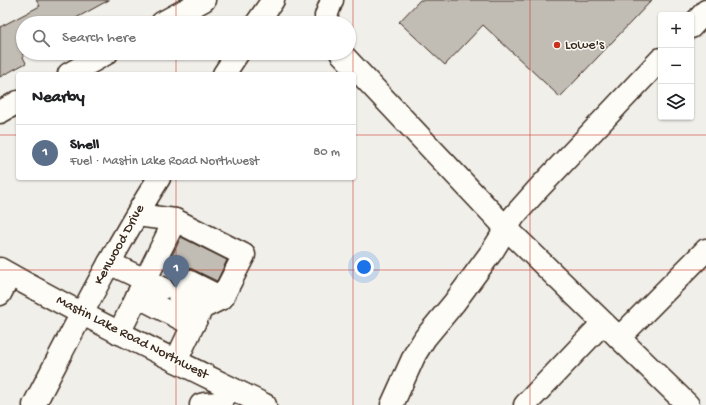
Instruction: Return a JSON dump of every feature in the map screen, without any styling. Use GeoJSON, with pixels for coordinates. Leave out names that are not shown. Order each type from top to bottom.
{"type":"FeatureCollection","features":[{"type":"Feature","properties":{"kind":"street"},"geometry":{"type":"LineString","coordinates":[[175,16],[204,0]]}},
{"type":"Feature","properties":{"kind":"street"},"geometry":{"type":"LineString","coordinates":[[262,16],[273,0]]}},
{"type":"Feature","properties":{"kind":"street"},"geometry":{"type":"LineString","coordinates":[[326,16],[332,0]]}},
{"type":"Feature","properties":{"kind":"street"},"geometry":{"type":"LineString","coordinates":[[694,24],[706,11]]}},
{"type":"Feature","properties":{"kind":"street"},"geometry":{"type":"LineString","coordinates":[[73,72],[94,60]]}},
{"type":"Feature","properties":{"kind":"street"},"geometry":{"type":"LineString","coordinates":[[225,72],[233,60]]}},
{"type":"Feature","properties":{"kind":"street"},"geometry":{"type":"LineString","coordinates":[[349,60],[506,228],[688,405]]}},
{"type":"Feature","properties":{"kind":"street"},"geometry":{"type":"LineString","coordinates":[[392,405],[414,354],[493,250],[514,216],[658,62]]}},
{"type":"Feature","properties":{"kind":"street"},"geometry":{"type":"LineString","coordinates":[[0,112],[16,103]]}},
{"type":"Feature","properties":{"kind":"street","name":"Kenwood Drive"},"geometry":{"type":"LineString","coordinates":[[34,405],[109,263],[158,180]]}},
{"type":"Feature","properties":{"kind":"street"},"geometry":{"type":"LineString","coordinates":[[137,215],[176,220],[244,255],[222,298],[198,316],[176,361]]}},
{"type":"Feature","properties":{"kind":"street"},"geometry":{"type":"LineString","coordinates":[[119,333],[162,282],[176,220]]}},
{"type":"Feature","properties":{"kind":"street"},"geometry":{"type":"LineString","coordinates":[[619,338],[706,250]]}},
{"type":"Feature","properties":{"kind":"street"},"geometry":{"type":"LineString","coordinates":[[109,263],[162,282],[222,298]]}},
{"type":"Feature","properties":{"kind":"street"},"geometry":{"type":"LineString","coordinates":[[0,294],[5,272]]}},
{"type":"Feature","properties":{"kind":"street","name":"Mastin Lake Road Northwest"},"geometry":{"type":"LineString","coordinates":[[5,272],[119,333],[265,405]]}},
{"type":"Feature","properties":{"kind":"street"},"geometry":{"type":"LineString","coordinates":[[162,282],[198,316]]}},
{"type":"Feature","properties":{"kind":"street"},"geometry":{"type":"LineString","coordinates":[[162,282],[198,316]]}},
{"type":"Feature","properties":{"kind":"street"},"geometry":{"type":"LineString","coordinates":[[525,405],[603,322]]}},
{"type":"Feature","properties":{"kind":"street"},"geometry":{"type":"LineString","coordinates":[[201,405],[222,403],[228,387]]}},
{"type":"Feature","properties":{"kind":"building"},"geometry":{"type":"Polygon","coordinates":[[[36,0],[109,0],[80,16],[21,16],[40,6],[36,0]]]}},
{"type":"Feature","properties":{"kind":"building","name":"Lowe's"},"geometry":{"type":"Polygon","coordinates":[[[420,0],[652,0],[560,97],[483,25],[445,65],[399,22],[420,0]]]}},
{"type":"Feature","properties":{"kind":"building"},"geometry":{"type":"Polygon","coordinates":[[[16,19],[16,60],[24,60],[26,63],[0,77],[0,27],[16,19]]]}},
{"type":"Feature","properties":{"kind":"building"},"geometry":{"type":"Polygon","coordinates":[[[181,237],[227,260],[217,281],[192,269],[185,268],[179,269],[175,274],[174,285],[168,277],[175,262],[170,260],[181,237]]]}},
{"type":"Feature","properties":{"kind":"tunnel"},"geometry":{"type":"LineString","coordinates":[[170,272],[186,280]]}},
{"type":"Feature","properties":{"kind":"place","name":"Lowe's"},"geometry":{"type":"Point","coordinates":[557,45]}},
{"type":"Feature","properties":{"kind":"place","name":"Shell"},"geometry":{"type":"Point","coordinates":[176,288]}}]}
